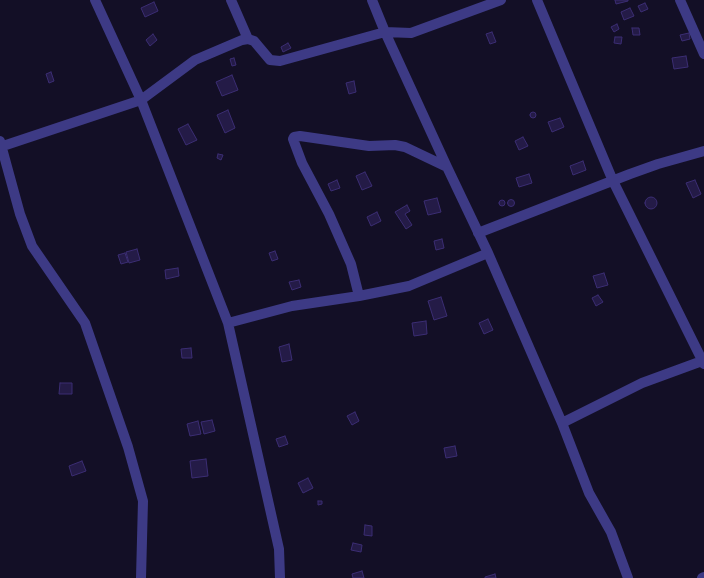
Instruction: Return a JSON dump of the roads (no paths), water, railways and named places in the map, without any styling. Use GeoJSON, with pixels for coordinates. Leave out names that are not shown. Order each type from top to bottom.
{"type":"FeatureCollection","features":[{"type":"Feature","properties":{"kind":"street"},"geometry":{"type":"LineString","coordinates":[[95,0],[141,100],[228,323],[279,549],[280,578]]}},
{"type":"Feature","properties":{"kind":"street"},"geometry":{"type":"LineString","coordinates":[[231,0],[248,39]]}},
{"type":"Feature","properties":{"kind":"street"},"geometry":{"type":"LineString","coordinates":[[372,0],[385,32],[488,253],[562,423],[589,493],[612,532],[628,578]]}},
{"type":"Feature","properties":{"kind":"street"},"geometry":{"type":"LineString","coordinates":[[141,578],[144,501],[128,447],[85,323],[32,246],[20,214],[1,143],[141,100],[195,60],[242,40],[248,39],[254,41],[270,60],[280,61],[385,32],[411,33],[501,0]]}},
{"type":"Feature","properties":{"kind":"street"},"geometry":{"type":"LineString","coordinates":[[537,0],[613,181],[703,362],[642,383],[562,423]]}},
{"type":"Feature","properties":{"kind":"street"},"geometry":{"type":"LineString","coordinates":[[680,0],[704,54]]}},
{"type":"Feature","properties":{"kind":"street"},"geometry":{"type":"LineString","coordinates":[[359,296],[348,258],[329,214],[302,163],[293,139],[294,137],[300,136],[369,146],[396,145],[405,147],[447,167]]}},
{"type":"Feature","properties":{"kind":"street"},"geometry":{"type":"LineString","coordinates":[[478,233],[658,164],[704,151]]}},
{"type":"Feature","properties":{"kind":"street"},"geometry":{"type":"LineString","coordinates":[[228,323],[292,306],[359,296],[409,286],[488,253]]}}]}
